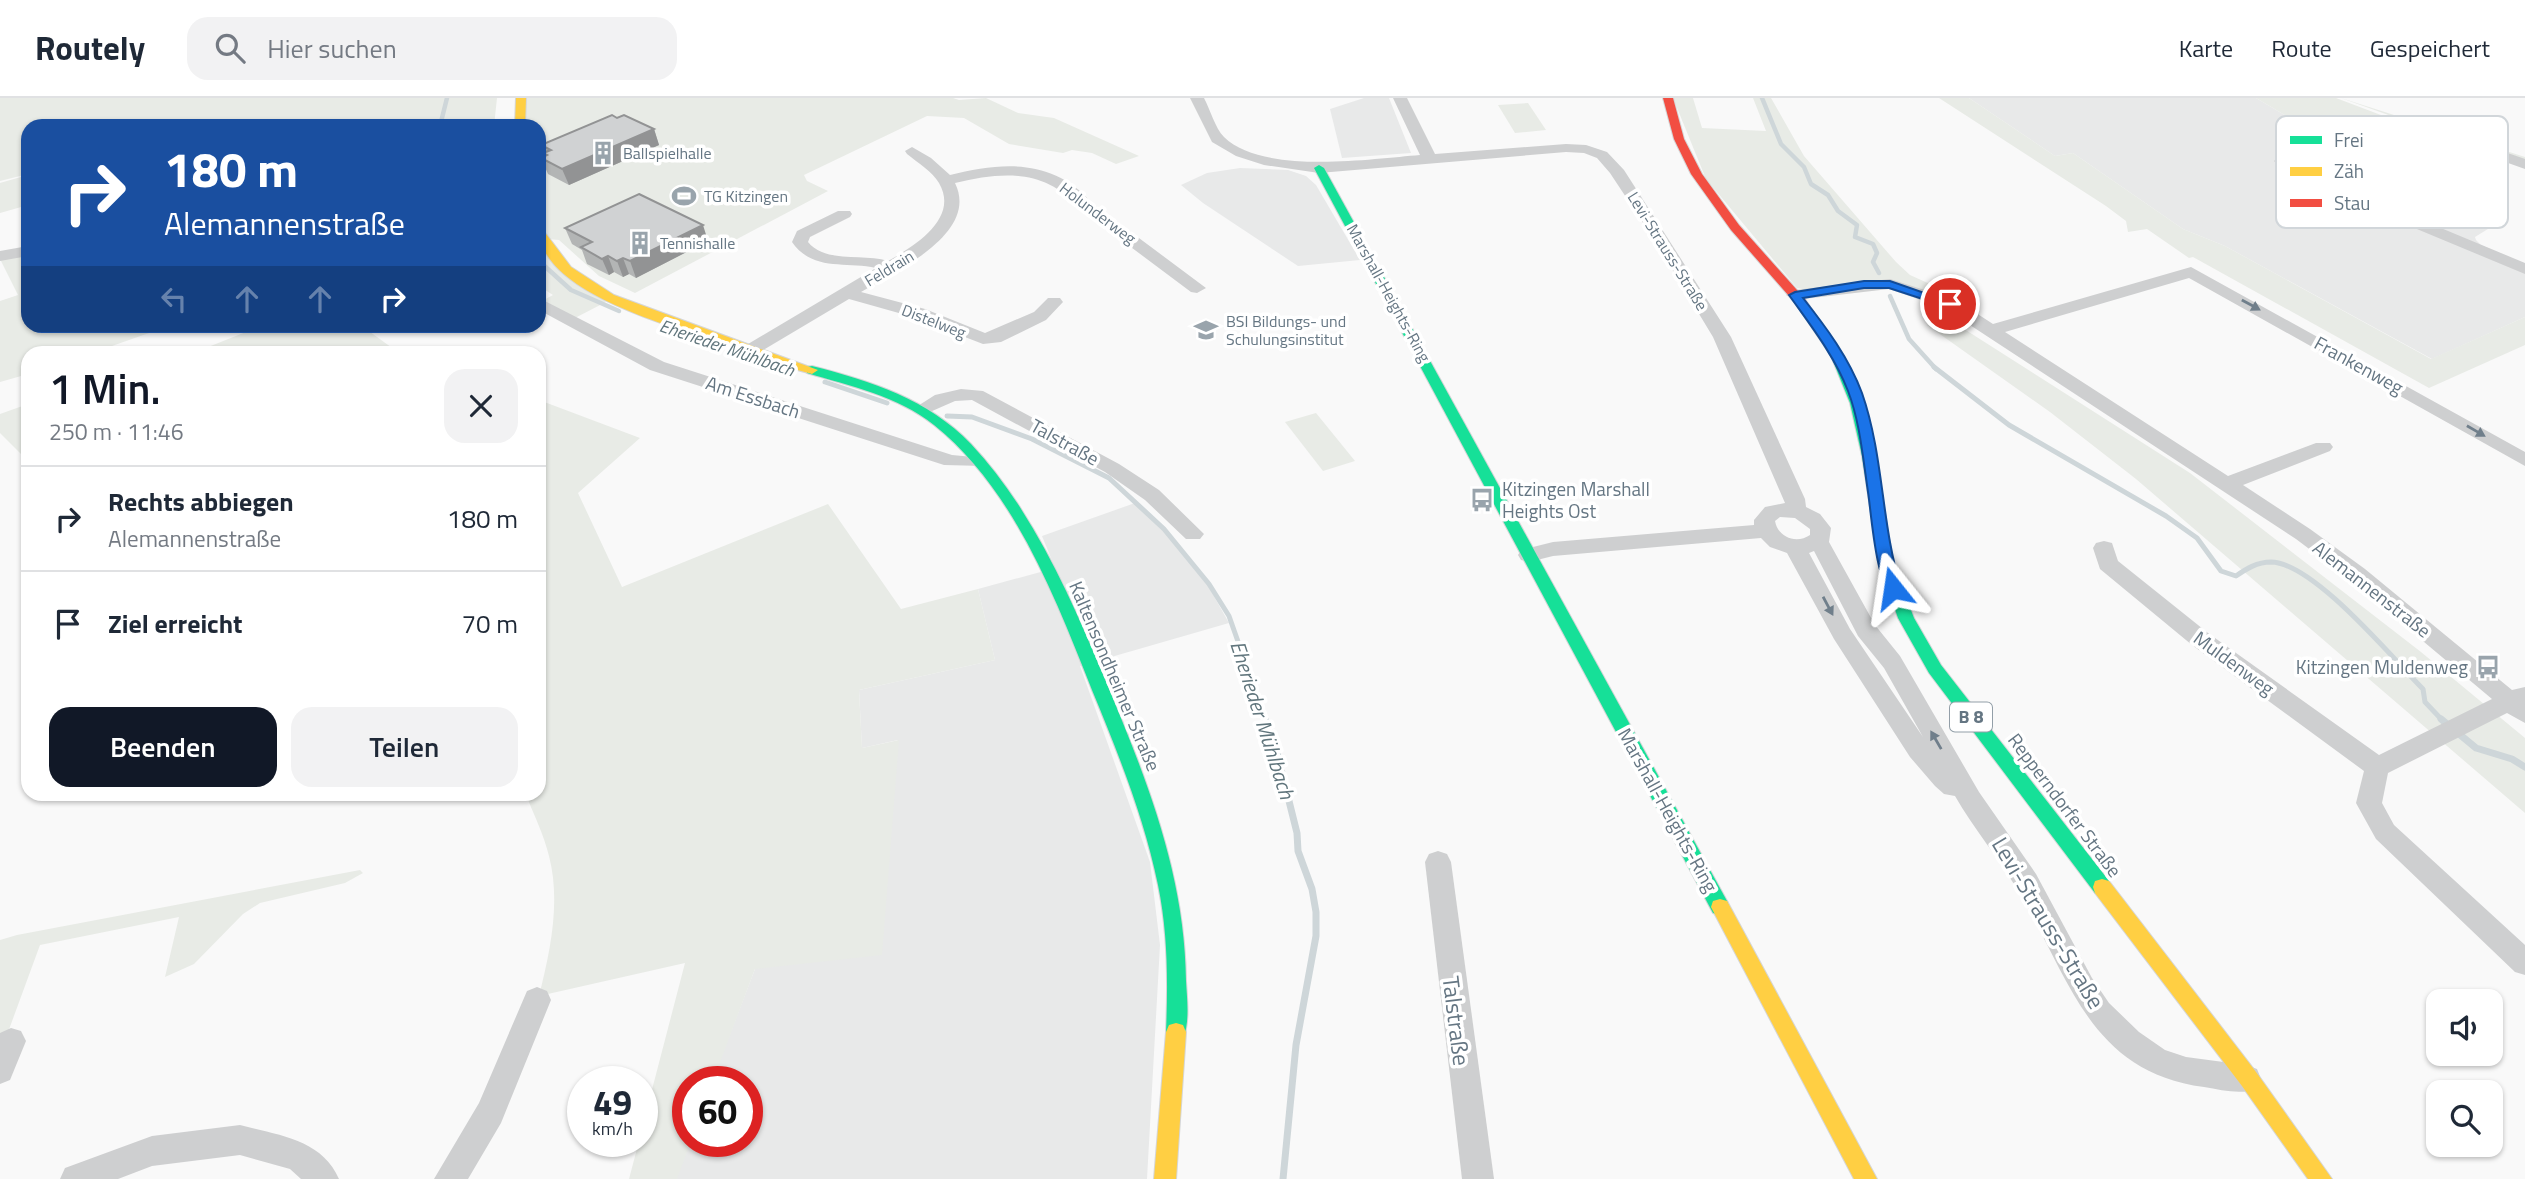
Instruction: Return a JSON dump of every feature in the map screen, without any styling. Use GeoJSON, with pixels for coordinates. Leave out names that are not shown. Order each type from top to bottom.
{"type":"FeatureCollection","features":[{"type":"Feature","properties":{"kind":"main road"},"geometry":{"type":"LineString","coordinates":[[520,119],[521,98]]}},
{"type":"Feature","properties":{"kind":"main road","name":"Repperndorfer Straße"},"geometry":{"type":"LineString","coordinates":[[1668,98],[1682,147],[1704,185],[1825,334],[1855,392],[1868,445],[1886,565],[1903,613],[1935,670],[2249,1079],[2322,1179]]}},
{"type":"Feature","properties":{"kind":"main road","name":"Marshall-Heights-Ring"},"geometry":{"type":"LineString","coordinates":[[1319,168],[1420,349],[1866,1179]]}},
{"type":"Feature","properties":{"kind":"main road","name":"Kaltensondheimer Straße"},"geometry":{"type":"LineString","coordinates":[[546,244],[552,254],[573,275],[605,295],[645,313],[749,351],[893,395],[923,409],[953,434],[977,462],[1028,536],[1073,621],[1132,765],[1162,858],[1174,943],[1179,1024],[1165,1179]]}},
{"type":"Feature","properties":{"kind":"street"},"geometry":{"type":"LineString","coordinates":[[1197,98],[1217,139],[1241,153],[1319,168]]}},
{"type":"Feature","properties":{"kind":"street"},"geometry":{"type":"LineString","coordinates":[[1400,98],[1429,158]]}},
{"type":"Feature","properties":{"kind":"street","name":"Levi-Strauss-Straße"},"geometry":{"type":"LineString","coordinates":[[1319,168],[1566,148],[1586,149],[1602,155],[1616,170],[1663,241],[1722,337],[1795,499],[1796,511],[1812,517],[1821,528],[1818,542],[1866,630],[1892,662],[1970,799],[2027,882],[2082,987],[2099,1012],[2129,1042],[2156,1061],[2186,1071],[2249,1079]]}},
{"type":"Feature","properties":{"kind":"street"},"geometry":{"type":"LineString","coordinates":[[912,150],[946,181]]}},
{"type":"Feature","properties":{"kind":"street"},"geometry":{"type":"LineString","coordinates":[[2508,158],[2525,164]]}},
{"type":"Feature","properties":{"kind":"street","name":"Holunderweg"},"geometry":{"type":"LineString","coordinates":[[946,181],[973,173],[1014,171],[1051,178],[1078,193],[1086,206],[1197,288]]}},
{"type":"Feature","properties":{"kind":"street","name":"Feldrain"},"geometry":{"type":"LineString","coordinates":[[749,351],[926,246],[942,228],[950,211],[952,198],[946,181]]}},
{"type":"Feature","properties":{"kind":"street"},"geometry":{"type":"LineString","coordinates":[[844,214],[803,234],[800,242],[802,247],[817,256],[880,261],[890,268]]}},
{"type":"Feature","properties":{"kind":"street"},"geometry":{"type":"LineString","coordinates":[[2428,228],[2525,269]]}},
{"type":"Feature","properties":{"kind":"street"},"geometry":{"type":"LineString","coordinates":[[0,256],[21,252]]}},
{"type":"Feature","properties":{"kind":"street","name":"Frankenweg"},"geometry":{"type":"LineString","coordinates":[[1993,330],[2042,314],[2151,286],[2191,272],[2525,460]]}},
{"type":"Feature","properties":{"kind":"street","name":"Alemannenstraße"},"geometry":{"type":"LineString","coordinates":[[1795,295],[1890,284],[1950,304],[2227,484],[2357,574],[2520,703]]}},
{"type":"Feature","properties":{"kind":"street","name":"Distelweg"},"geometry":{"type":"LineString","coordinates":[[846,293],[919,313],[983,339],[995,338],[1040,316],[1054,302]]}},
{"type":"Feature","properties":{"kind":"street","name":"Am Essbach"},"geometry":{"type":"LineString","coordinates":[[546,307],[657,366],[951,461],[977,462]]}},
{"type":"Feature","properties":{"kind":"street","name":"Talstraße"},"geometry":{"type":"LineString","coordinates":[[923,409],[949,395],[976,395],[1112,468],[1152,495],[1193,534]]}},
{"type":"Feature","properties":{"kind":"street"},"geometry":{"type":"LineString","coordinates":[[2227,484],[2323,447]]}},
{"type":"Feature","properties":{"kind":"street"},"geometry":{"type":"LineString","coordinates":[[1530,555],[1553,550],[1766,531],[1764,520],[1772,512],[1796,511]]}},
{"type":"Feature","properties":{"kind":"street","name":"Levi-Strauss-Straße"},"geometry":{"type":"LineString","coordinates":[[1766,531],[1777,541],[1794,547],[1805,561],[1849,645],[1861,658],[1909,737],[1945,782],[1970,799]]}},
{"type":"Feature","properties":{"kind":"street"},"geometry":{"type":"LineString","coordinates":[[1794,547],[1818,542]]}},
{"type":"Feature","properties":{"kind":"street","name":"Muldenweg"},"geometry":{"type":"LineString","coordinates":[[2104,548],[2108,564],[2200,639],[2377,766]]}},
{"type":"Feature","properties":{"kind":"street"},"geometry":{"type":"LineString","coordinates":[[2520,703],[2455,729],[2377,766],[2369,803],[2385,832],[2525,963]]}},
{"type":"Feature","properties":{"kind":"street","name":"Talstraße"},"geometry":{"type":"LineString","coordinates":[[1438,862],[1478,1179]]}},
{"type":"Feature","properties":{"kind":"street"},"geometry":{"type":"LineString","coordinates":[[450,1179],[490,1113],[537,1000]]}},
{"type":"Feature","properties":{"kind":"street"},"geometry":{"type":"LineString","coordinates":[[0,1070],[10,1041]]}},
{"type":"Feature","properties":{"kind":"street"},"geometry":{"type":"LineString","coordinates":[[76,1179],[152,1151],[240,1140],[299,1156],[323,1179]]}},
{"type":"Feature","properties":{"kind":"shaded area"},"geometry":{"type":"Polygon","coordinates":[[[0,98],[497,98],[495,119],[21,119],[21,176],[0,181],[0,98]]]}},
{"type":"Feature","properties":{"kind":"shaded area","name":"TG Kitzingen"},"geometry":{"type":"Polygon","coordinates":[[[525,98],[986,98],[1018,113],[1054,118],[1139,156],[1116,164],[1092,153],[1072,150],[1063,153],[1009,144],[964,118],[927,116],[804,175],[807,181],[828,191],[635,293],[599,276],[559,240],[548,239],[546,119],[524,119],[525,98]]]}},
{"type":"Feature","properties":{"kind":"shaded area"},"geometry":{"type":"Polygon","coordinates":[[[1364,98],[1389,98],[1411,153],[1342,158],[1330,109],[1364,98]]]}},
{"type":"Feature","properties":{"kind":"shaded area"},"geometry":{"type":"Polygon","coordinates":[[[1673,98],[1693,98],[1702,128],[1766,131],[1753,98],[1771,98],[1804,156],[1896,262],[1910,275],[1941,289],[1936,294],[1892,282],[1808,290],[1797,288],[1706,179],[1673,98]]]}},
{"type":"Feature","properties":{"kind":"shaded area"},"geometry":{"type":"Polygon","coordinates":[[[1939,98],[1969,98],[2055,156],[2073,153],[2183,229],[2225,246],[2431,359],[2525,317],[2525,345],[2429,388],[2193,257],[2189,258],[2147,229],[2128,232],[2126,221],[2106,206],[1939,98]]]}},
{"type":"Feature","properties":{"kind":"shaded area"},"geometry":{"type":"Polygon","coordinates":[[[1969,98],[2256,98],[2286,116],[2276,116],[2276,228],[2490,228],[2475,237],[2476,240],[2481,245],[2525,265],[2525,317],[2432,359],[2225,246],[2183,229],[2073,153],[2055,156],[1969,98]]]}},
{"type":"Feature","properties":{"kind":"shaded area"},"geometry":{"type":"Polygon","coordinates":[[[2256,98],[2336,98],[2384,116],[2286,116],[2256,98]]]}},
{"type":"Feature","properties":{"kind":"shaded area"},"geometry":{"type":"Polygon","coordinates":[[[2341,98],[2397,116],[2391,116],[2341,98]]]}},
{"type":"Feature","properties":{"kind":"shaded area"},"geometry":{"type":"Polygon","coordinates":[[[1528,103],[1546,130],[1515,133],[1498,105],[1528,103]]]}},
{"type":"Feature","properties":{"kind":"shaded area"},"geometry":{"type":"Polygon","coordinates":[[[2508,152],[2525,157],[2525,164],[2508,158],[2508,152]]]}},
{"type":"Feature","properties":{"kind":"shaded area"},"geometry":{"type":"Polygon","coordinates":[[[1240,168],[1288,170],[1306,176],[1316,185],[1360,260],[1298,266],[1203,203],[1181,185],[1207,173],[1240,168]]]}},
{"type":"Feature","properties":{"kind":"shaded area"},"geometry":{"type":"Polygon","coordinates":[[[21,177],[21,207],[0,213],[0,183],[21,177]]]}},
{"type":"Feature","properties":{"kind":"shaded area"},"geometry":{"type":"Polygon","coordinates":[[[21,255],[21,333],[149,333],[112,346],[21,346],[21,376],[0,382],[0,301],[18,295],[0,259],[21,255]]]}},
{"type":"Feature","properties":{"kind":"shaded area"},"geometry":{"type":"Polygon","coordinates":[[[546,256],[606,302],[573,319],[546,303],[546,299],[553,295],[546,290],[546,256]]]}},
{"type":"Feature","properties":{"kind":"shaded area"},"geometry":{"type":"Polygon","coordinates":[[[1950,320],[2190,473],[2421,652],[2525,738],[2525,813],[2136,479],[2050,412],[1927,325],[1950,320]]]}},
{"type":"Feature","properties":{"kind":"shaded area"},"geometry":{"type":"Polygon","coordinates":[[[243,333],[372,333],[389,346],[211,346],[243,333]]]}},
{"type":"Feature","properties":{"kind":"shaded area"},"geometry":{"type":"Polygon","coordinates":[[[546,403],[640,438],[578,493],[622,587],[828,504],[901,609],[978,589],[995,660],[859,690],[862,748],[899,740],[882,955],[755,969],[719,1066],[672,1066],[672,1157],[685,1157],[677,1179],[629,1179],[635,1157],[658,1157],[658,1067],[685,963],[539,996],[554,909],[552,873],[547,848],[529,801],[546,801],[546,403]]]}},
{"type":"Feature","properties":{"kind":"shaded area"},"geometry":{"type":"Polygon","coordinates":[[[21,406],[21,454],[0,433],[0,414],[21,406]]]}},
{"type":"Feature","properties":{"kind":"shaded area"},"geometry":{"type":"Polygon","coordinates":[[[1316,413],[1355,461],[1323,471],[1285,422],[1316,413]]]}},
{"type":"Feature","properties":{"kind":"shaded area"},"geometry":{"type":"Polygon","coordinates":[[[1135,503],[1163,530],[1207,584],[1229,623],[1080,666],[1150,862],[1160,945],[1147,1179],[675,1179],[683,1157],[763,1157],[763,1066],[718,1066],[755,969],[898,740],[862,748],[859,690],[995,660],[978,589],[1055,568],[1042,536],[1135,503]]]}},
{"type":"Feature","properties":{"kind":"shaded area"},"geometry":{"type":"Polygon","coordinates":[[[360,870],[363,873],[345,883],[260,903],[243,914],[194,964],[165,977],[179,917],[40,945],[0,1054],[0,940],[360,870]]]}},
{"type":"Feature","properties":{"kind":"building"},"geometry":{"type":"Polygon","coordinates":[[[612,115],[617,118],[624,115],[654,129],[562,169],[546,161],[546,152],[551,150],[546,148],[546,143],[612,115]]]}},
{"type":"Feature","properties":{"kind":"building"},"geometry":{"type":"Polygon","coordinates":[[[639,194],[703,225],[630,261],[623,258],[617,261],[608,256],[602,259],[581,247],[592,242],[565,228],[639,194]]]}},
{"type":"Feature","properties":{"kind":"waterway","name":"Eherieder Mühlbach"},"geometry":{"type":"LineString","coordinates":[[442,119],[447,98]]}},
{"type":"Feature","properties":{"kind":"waterway"},"geometry":{"type":"LineString","coordinates":[[1762,98],[1781,144],[1804,167],[1811,184],[1828,195],[1838,211],[1857,225],[1855,237],[1873,244],[1877,253],[1873,262],[1879,273]]}},
{"type":"Feature","properties":{"kind":"waterway","name":"Eherieder Mühlbach"},"geometry":{"type":"LineString","coordinates":[[546,267],[571,290],[619,311]]}},
{"type":"Feature","properties":{"kind":"waterway"},"geometry":{"type":"LineString","coordinates":[[1890,296],[1909,339],[1935,368]]}},
{"type":"Feature","properties":{"kind":"waterway"},"geometry":{"type":"LineString","coordinates":[[1935,368],[2009,425],[2166,516],[2197,538],[2221,571],[2236,576],[2248,568],[2271,562],[2289,566],[2309,578],[2352,614],[2423,689],[2425,702],[2441,719]]}},
{"type":"Feature","properties":{"kind":"waterway","name":"Eherieder Mühlbach"},"geometry":{"type":"LineString","coordinates":[[825,382],[887,403]]}},
{"type":"Feature","properties":{"kind":"waterway","name":"Eherieder Mühlbach"},"geometry":{"type":"LineString","coordinates":[[947,416],[972,417],[1032,439],[1109,478],[1164,529],[1209,584],[1229,616],[1266,721]]}},
{"type":"Feature","properties":{"kind":"waterway","name":"Eherieder Mühlbach"},"geometry":{"type":"LineString","coordinates":[[1265,719],[1277,753],[1297,833],[1298,851],[1312,889],[1316,912],[1316,936],[1296,1045],[1283,1179]]}},
{"type":"Feature","properties":{"kind":"waterway"},"geometry":{"type":"LineString","coordinates":[[2441,719],[2476,748],[2512,759],[2525,767]]}},
{"type":"Feature","properties":{"kind":"traffic: fast"},"geometry":{"type":"LineString","coordinates":[[1319,168],[1720,907]]}},
{"type":"Feature","properties":{"kind":"traffic: fast"},"geometry":{"type":"LineString","coordinates":[[1837,356],[1857,403],[1869,456],[1886,564],[1906,618],[1935,669],[2102,887]]}},
{"type":"Feature","properties":{"kind":"traffic: fast"},"geometry":{"type":"LineString","coordinates":[[812,370],[894,396],[939,422],[966,447],[991,477],[1035,547],[1088,659],[1130,763],[1155,835],[1173,920],[1177,976],[1176,1032]]}},
{"type":"Feature","properties":{"kind":"traffic: slow"},"geometry":{"type":"LineString","coordinates":[[520,119],[521,98]]}},
{"type":"Feature","properties":{"kind":"traffic: slow"},"geometry":{"type":"LineString","coordinates":[[546,242],[567,269],[584,283],[610,298],[637,310],[812,370]]}},
{"type":"Feature","properties":{"kind":"traffic: slow"},"geometry":{"type":"LineString","coordinates":[[2102,887],[2249,1079],[2321,1179]]}},
{"type":"Feature","properties":{"kind":"traffic: slow"},"geometry":{"type":"LineString","coordinates":[[1720,907],[1866,1179]]}},
{"type":"Feature","properties":{"kind":"traffic: slow"},"geometry":{"type":"LineString","coordinates":[[1165,1179],[1176,1032]]}},
{"type":"Feature","properties":{"kind":"traffic: jam"},"geometry":{"type":"LineString","coordinates":[[1668,98],[1681,145],[1696,174],[1735,227],[1800,302],[1837,356]]}},
{"type":"Feature","properties":{"kind":"place","name":"Ballspielhalle"},"geometry":{"type":"Point","coordinates":[603,153]}},
{"type":"Feature","properties":{"kind":"place","name":"TG Kitzingen"},"geometry":{"type":"Point","coordinates":[684,196]}},
{"type":"Feature","properties":{"kind":"place","name":"Tennishalle"},"geometry":{"type":"Point","coordinates":[640,243]}},
{"type":"Feature","properties":{"kind":"place","name":"BSI Bildungs- und Schulungsinstitut"},"geometry":{"type":"Point","coordinates":[1206,330]}},
{"type":"Feature","properties":{"kind":"place","name":"Kitzingen Marshall Heights Ost"},"geometry":{"type":"Point","coordinates":[1482,500]}},
{"type":"Feature","properties":{"kind":"place","name":"Kitzingen Muldenweg"},"geometry":{"type":"Point","coordinates":[2488,667]}},
{"type":"Feature","properties":{"kind":"route"},"geometry":{"type":"LineString","coordinates":[[1893,588],[1886,565],[1868,445],[1855,392],[1837,353],[1795,295],[1890,284],[1950,304]]}}]}
